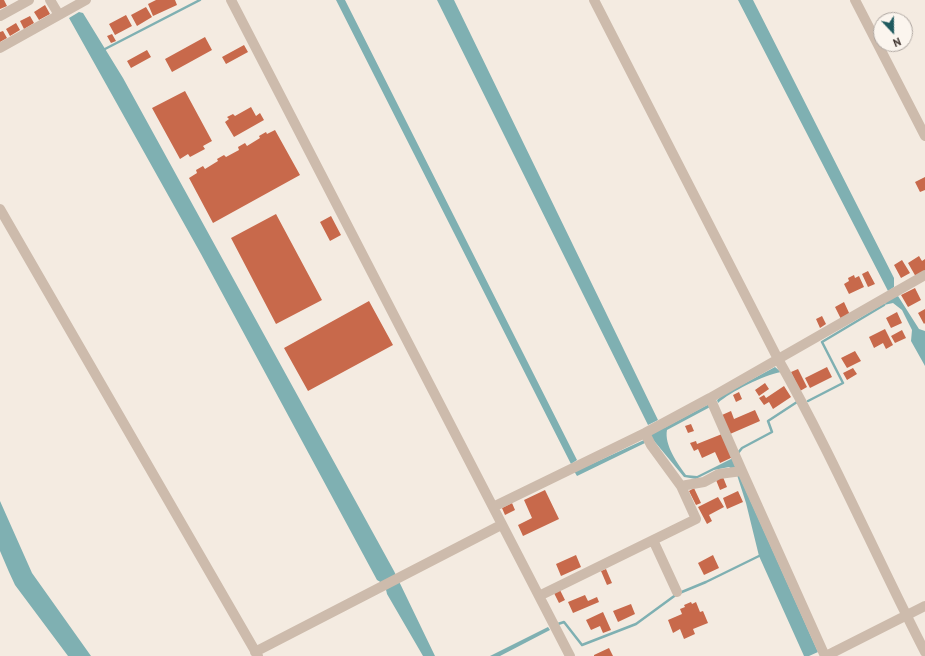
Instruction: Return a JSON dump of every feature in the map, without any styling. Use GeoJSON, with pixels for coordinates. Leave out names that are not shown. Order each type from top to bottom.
{"type":"FeatureCollection","features":[{"type":"Feature","properties":{"kind":"street"},"geometry":{"type":"LineString","coordinates":[[0,16],[29,0]]}},
{"type":"Feature","properties":{"kind":"street"},"geometry":{"type":"LineString","coordinates":[[50,0],[58,16]]}},
{"type":"Feature","properties":{"kind":"street"},"geometry":{"type":"LineString","coordinates":[[0,48],[86,0]]}},
{"type":"Feature","properties":{"kind":"street"},"geometry":{"type":"LineString","coordinates":[[231,0],[570,656]]}},
{"type":"Feature","properties":{"kind":"street"},"geometry":{"type":"LineString","coordinates":[[594,0],[778,359],[806,408],[906,616],[925,652]]}},
{"type":"Feature","properties":{"kind":"street"},"geometry":{"type":"LineString","coordinates":[[855,0],[925,136]]}},
{"type":"Feature","properties":{"kind":"street"},"geometry":{"type":"LineString","coordinates":[[0,209],[257,654],[501,525]]}},
{"type":"Feature","properties":{"kind":"street"},"geometry":{"type":"LineString","coordinates":[[493,507],[645,433],[710,398],[925,275]]}},
{"type":"Feature","properties":{"kind":"street"},"geometry":{"type":"LineString","coordinates":[[710,398],[825,656],[925,606]]}},
{"type":"Feature","properties":{"kind":"street"},"geometry":{"type":"LineString","coordinates":[[538,596],[696,519],[681,486],[651,445],[645,433]]}},
{"type":"Feature","properties":{"kind":"street"},"geometry":{"type":"LineString","coordinates":[[681,486],[704,482],[719,474],[742,470]]}},
{"type":"Feature","properties":{"kind":"street"},"geometry":{"type":"LineString","coordinates":[[653,540],[677,592]]}},
{"type":"Feature","properties":{"kind":"water"},"geometry":{"type":"Polygon","coordinates":[[[336,0],[345,0],[577,460],[571,464],[336,0]]]}},
{"type":"Feature","properties":{"kind":"water"},"geometry":{"type":"Polygon","coordinates":[[[437,0],[454,0],[658,420],[648,425],[437,0]]]}},
{"type":"Feature","properties":{"kind":"water"},"geometry":{"type":"Polygon","coordinates":[[[738,0],[753,0],[894,278],[894,287],[888,291],[738,0]]]}},
{"type":"Feature","properties":{"kind":"water"},"geometry":{"type":"Polygon","coordinates":[[[79,12],[83,13],[123,78],[394,571],[435,656],[423,656],[387,594],[385,587],[377,580],[201,254],[69,18],[79,12]]]}},
{"type":"Feature","properties":{"kind":"water"},"geometry":{"type":"Polygon","coordinates":[[[898,296],[919,329],[925,331],[925,366],[911,341],[912,330],[902,310],[893,303],[884,305],[888,300],[898,296]]]}},
{"type":"Feature","properties":{"kind":"water"},"geometry":{"type":"Polygon","coordinates":[[[775,367],[781,372],[748,384],[718,403],[717,400],[723,395],[775,367]]]}},
{"type":"Feature","properties":{"kind":"water"},"geometry":{"type":"Polygon","coordinates":[[[711,403],[712,406],[667,430],[670,448],[686,475],[697,476],[733,458],[736,470],[729,467],[714,470],[696,479],[684,477],[650,436],[652,432],[661,427],[664,428],[711,403]]]}},
{"type":"Feature","properties":{"kind":"water"},"geometry":{"type":"Polygon","coordinates":[[[644,440],[645,443],[577,476],[574,471],[583,468],[644,440]]]}},
{"type":"Feature","properties":{"kind":"water"},"geometry":{"type":"Polygon","coordinates":[[[737,475],[739,475],[818,652],[809,656],[804,656],[759,556],[746,503],[737,475]]]}},
{"type":"Feature","properties":{"kind":"water"},"geometry":{"type":"Polygon","coordinates":[[[0,501],[32,573],[91,656],[68,656],[15,585],[0,551],[0,501]]]}},
{"type":"Feature","properties":{"kind":"water"},"geometry":{"type":"Polygon","coordinates":[[[548,627],[550,630],[500,656],[490,656],[548,627]]]}},
{"type":"Feature","properties":{"kind":"building"},"geometry":{"type":"Polygon","coordinates":[[[0,0],[4,0],[7,6],[0,9],[0,0]]]}},
{"type":"Feature","properties":{"kind":"building"},"geometry":{"type":"Polygon","coordinates":[[[156,0],[175,0],[177,5],[153,16],[148,4],[156,0]]]}},
{"type":"Feature","properties":{"kind":"building"},"geometry":{"type":"Polygon","coordinates":[[[45,5],[50,14],[39,20],[34,12],[45,5]]]}},
{"type":"Feature","properties":{"kind":"building"},"geometry":{"type":"Polygon","coordinates":[[[146,7],[152,17],[137,26],[131,15],[146,7]]]}},
{"type":"Feature","properties":{"kind":"building"},"geometry":{"type":"Polygon","coordinates":[[[126,15],[132,26],[115,35],[109,24],[126,15]]]}},
{"type":"Feature","properties":{"kind":"building"},"geometry":{"type":"Polygon","coordinates":[[[30,16],[34,23],[24,29],[20,21],[30,16]]]}},
{"type":"Feature","properties":{"kind":"building"},"geometry":{"type":"Polygon","coordinates":[[[16,23],[20,30],[10,36],[6,29],[16,23]]]}},
{"type":"Feature","properties":{"kind":"building"},"geometry":{"type":"Polygon","coordinates":[[[3,31],[7,38],[0,42],[0,32],[3,31]]]}},
{"type":"Feature","properties":{"kind":"building"},"geometry":{"type":"Polygon","coordinates":[[[112,34],[116,41],[111,43],[107,36],[112,34]]]}},
{"type":"Feature","properties":{"kind":"building"},"geometry":{"type":"Polygon","coordinates":[[[205,37],[212,50],[172,72],[165,59],[205,37]]]}},
{"type":"Feature","properties":{"kind":"building"},"geometry":{"type":"Polygon","coordinates":[[[244,45],[248,52],[226,64],[222,57],[244,45]]]}},
{"type":"Feature","properties":{"kind":"building"},"geometry":{"type":"Polygon","coordinates":[[[147,50],[151,57],[131,68],[127,61],[147,50]]]}},
{"type":"Feature","properties":{"kind":"building"},"geometry":{"type":"Polygon","coordinates":[[[185,91],[212,141],[203,146],[205,149],[190,157],[188,154],[180,159],[152,108],[185,91]]]}},
{"type":"Feature","properties":{"kind":"building"},"geometry":{"type":"Polygon","coordinates":[[[251,107],[256,116],[260,113],[264,120],[234,137],[225,122],[229,119],[227,117],[233,114],[235,116],[251,107]]]}},
{"type":"Feature","properties":{"kind":"building"},"geometry":{"type":"Polygon","coordinates":[[[275,130],[300,175],[213,223],[189,178],[197,173],[196,170],[203,166],[205,169],[218,161],[217,159],[224,155],[226,157],[239,150],[238,147],[245,143],[247,146],[260,138],[259,136],[266,132],[267,134],[275,130]]]}},
{"type":"Feature","properties":{"kind":"building"},"geometry":{"type":"Polygon","coordinates":[[[925,177],[925,190],[920,192],[915,182],[925,177]]]}},
{"type":"Feature","properties":{"kind":"building"},"geometry":{"type":"Polygon","coordinates":[[[276,214],[322,300],[276,324],[231,238],[276,214]]]}},
{"type":"Feature","properties":{"kind":"building"},"geometry":{"type":"Polygon","coordinates":[[[331,216],[341,235],[330,241],[320,222],[331,216]]]}},
{"type":"Feature","properties":{"kind":"building"},"geometry":{"type":"Polygon","coordinates":[[[919,256],[922,261],[925,259],[925,272],[916,277],[908,263],[919,256]]]}},
{"type":"Feature","properties":{"kind":"building"},"geometry":{"type":"Polygon","coordinates":[[[902,260],[910,273],[901,278],[894,265],[902,260]]]}},
{"type":"Feature","properties":{"kind":"building"},"geometry":{"type":"Polygon","coordinates":[[[868,271],[875,284],[868,287],[862,274],[868,271]]]}},
{"type":"Feature","properties":{"kind":"building"},"geometry":{"type":"Polygon","coordinates":[[[854,275],[855,278],[859,276],[864,287],[849,294],[844,284],[849,281],[848,278],[854,275]]]}},
{"type":"Feature","properties":{"kind":"building"},"geometry":{"type":"Polygon","coordinates":[[[915,288],[921,300],[908,307],[901,295],[915,288]]]}},
{"type":"Feature","properties":{"kind":"building"},"geometry":{"type":"Polygon","coordinates":[[[369,301],[393,345],[308,391],[284,348],[369,301]]]}},
{"type":"Feature","properties":{"kind":"building"},"geometry":{"type":"Polygon","coordinates":[[[844,302],[850,315],[841,319],[835,307],[844,302]]]}},
{"type":"Feature","properties":{"kind":"building"},"geometry":{"type":"Polygon","coordinates":[[[925,309],[925,323],[924,324],[918,313],[925,309]]]}},
{"type":"Feature","properties":{"kind":"building"},"geometry":{"type":"Polygon","coordinates":[[[897,312],[902,323],[891,328],[886,318],[897,312]]]}},
{"type":"Feature","properties":{"kind":"building"},"geometry":{"type":"Polygon","coordinates":[[[822,316],[826,324],[820,328],[816,319],[822,316]]]}},
{"type":"Feature","properties":{"kind":"building"},"geometry":{"type":"Polygon","coordinates":[[[885,329],[893,345],[886,349],[883,343],[874,348],[869,337],[885,329]]]}},
{"type":"Feature","properties":{"kind":"building"},"geometry":{"type":"Polygon","coordinates":[[[902,330],[906,338],[895,343],[891,336],[902,330]]]}},
{"type":"Feature","properties":{"kind":"building"},"geometry":{"type":"Polygon","coordinates":[[[855,351],[861,361],[847,368],[841,358],[855,351]]]}},
{"type":"Feature","properties":{"kind":"building"},"geometry":{"type":"Polygon","coordinates":[[[827,367],[832,377],[810,388],[805,378],[827,367]]]}},
{"type":"Feature","properties":{"kind":"building"},"geometry":{"type":"Polygon","coordinates":[[[853,368],[857,374],[847,380],[843,373],[853,368]]]}},
{"type":"Feature","properties":{"kind":"building"},"geometry":{"type":"Polygon","coordinates":[[[798,369],[807,387],[800,391],[791,372],[798,369]]]}},
{"type":"Feature","properties":{"kind":"building"},"geometry":{"type":"Polygon","coordinates":[[[765,383],[769,389],[759,396],[755,390],[765,383]]]}},
{"type":"Feature","properties":{"kind":"building"},"geometry":{"type":"Polygon","coordinates":[[[784,386],[791,397],[773,409],[769,402],[764,405],[759,398],[764,395],[766,398],[784,386]]]}},
{"type":"Feature","properties":{"kind":"building"},"geometry":{"type":"Polygon","coordinates":[[[739,392],[742,399],[736,402],[733,395],[739,392]]]}},
{"type":"Feature","properties":{"kind":"building"},"geometry":{"type":"Polygon","coordinates":[[[755,410],[760,421],[730,434],[722,415],[731,411],[734,419],[755,410]]]}},
{"type":"Feature","properties":{"kind":"building"},"geometry":{"type":"Polygon","coordinates":[[[691,424],[694,431],[688,433],[685,426],[691,424]]]}},
{"type":"Feature","properties":{"kind":"building"},"geometry":{"type":"Polygon","coordinates":[[[722,434],[733,457],[720,463],[715,452],[702,458],[698,449],[694,451],[690,443],[696,441],[697,444],[722,434]]]}},
{"type":"Feature","properties":{"kind":"building"},"geometry":{"type":"Polygon","coordinates":[[[723,477],[727,487],[720,490],[716,480],[723,477]]]}},
{"type":"Feature","properties":{"kind":"building"},"geometry":{"type":"Polygon","coordinates":[[[694,488],[701,503],[696,505],[689,491],[694,488]]]}},
{"type":"Feature","properties":{"kind":"building"},"geometry":{"type":"Polygon","coordinates":[[[545,490],[559,519],[523,536],[518,525],[532,518],[524,500],[545,490]]]}},
{"type":"Feature","properties":{"kind":"building"},"geometry":{"type":"Polygon","coordinates":[[[738,491],[743,502],[727,509],[723,498],[738,491]]]}},
{"type":"Feature","properties":{"kind":"building"},"geometry":{"type":"Polygon","coordinates":[[[718,497],[724,507],[709,515],[712,521],[707,524],[698,507],[718,497]]]}},
{"type":"Feature","properties":{"kind":"building"},"geometry":{"type":"Polygon","coordinates":[[[512,503],[515,510],[505,515],[502,508],[512,503]]]}},
{"type":"Feature","properties":{"kind":"building"},"geometry":{"type":"Polygon","coordinates":[[[576,555],[581,567],[561,576],[556,564],[576,555]]]}},
{"type":"Feature","properties":{"kind":"building"},"geometry":{"type":"Polygon","coordinates":[[[713,555],[719,568],[704,575],[698,563],[713,555]]]}},
{"type":"Feature","properties":{"kind":"building"},"geometry":{"type":"Polygon","coordinates":[[[606,569],[612,583],[607,585],[601,571],[606,569]]]}},
{"type":"Feature","properties":{"kind":"building"},"geometry":{"type":"Polygon","coordinates":[[[560,590],[565,600],[559,603],[554,593],[560,590]]]}},
{"type":"Feature","properties":{"kind":"building"},"geometry":{"type":"Polygon","coordinates":[[[585,595],[588,601],[597,597],[599,602],[573,613],[568,602],[585,595]]]}},
{"type":"Feature","properties":{"kind":"building"},"geometry":{"type":"Polygon","coordinates":[[[691,602],[692,604],[696,602],[700,612],[703,611],[708,623],[693,629],[695,634],[684,639],[680,629],[673,633],[668,620],[682,614],[680,609],[685,607],[684,605],[691,602]]]}},
{"type":"Feature","properties":{"kind":"building"},"geometry":{"type":"Polygon","coordinates":[[[631,604],[635,614],[618,622],[613,611],[631,604]]]}},
{"type":"Feature","properties":{"kind":"building"},"geometry":{"type":"Polygon","coordinates":[[[603,612],[611,630],[603,633],[600,626],[591,630],[586,620],[603,612]]]}},
{"type":"Feature","properties":{"kind":"building"},"geometry":{"type":"Polygon","coordinates":[[[609,648],[613,656],[594,656],[594,655],[609,648]]]}},
{"type":"Feature","properties":{"kind":"waterway"},"geometry":{"type":"LineString","coordinates":[[105,49],[200,0]]}},
{"type":"Feature","properties":{"kind":"waterway"},"geometry":{"type":"LineString","coordinates":[[808,401],[843,383],[822,342],[884,305]]}},
{"type":"Feature","properties":{"kind":"waterway"},"geometry":{"type":"LineString","coordinates":[[738,453],[742,448],[772,432],[768,421],[797,402]]}},
{"type":"Feature","properties":{"kind":"waterway"},"geometry":{"type":"LineString","coordinates":[[558,624],[564,622],[582,645],[636,624],[677,594],[706,582],[759,556]]}}]}
